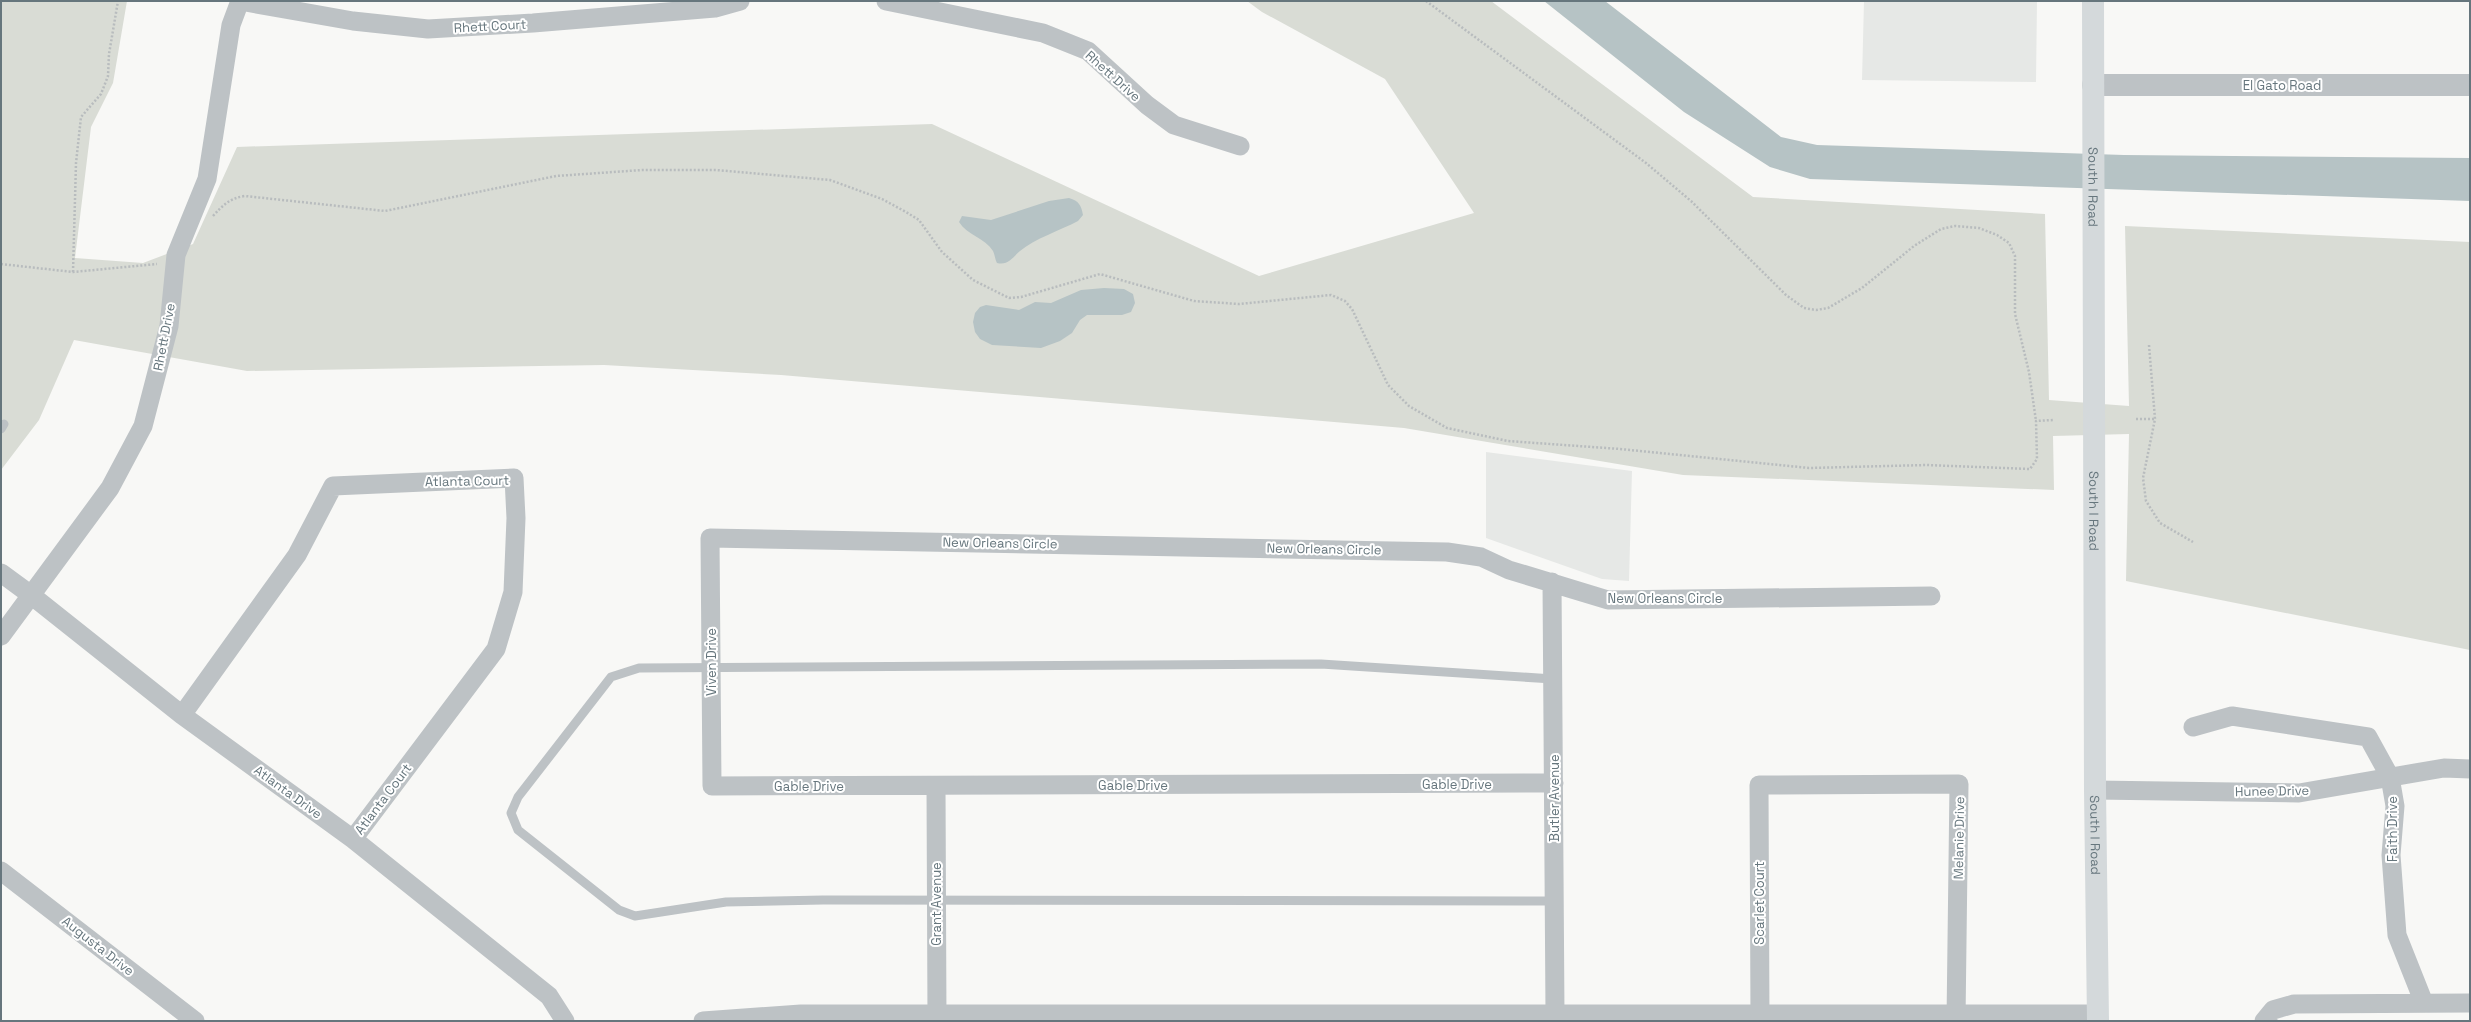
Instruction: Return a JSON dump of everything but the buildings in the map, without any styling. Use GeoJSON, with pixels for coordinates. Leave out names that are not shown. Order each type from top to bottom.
{"type":"FeatureCollection","features":[{"type":"Feature","properties":{"kind":"main road","name":"South I Road"},"geometry":{"type":"LineString","coordinates":[[2093,1],[2095,790],[2098,1018]]}},
{"type":"Feature","properties":{"kind":"street","name":"Rhett Court"},"geometry":{"type":"LineString","coordinates":[[240,1],[353,21],[428,29],[533,23],[715,8],[740,1]]}},
{"type":"Feature","properties":{"kind":"street","name":"Rhett Drive"},"geometry":{"type":"LineString","coordinates":[[1,636],[110,488],[143,426],[169,326],[176,255],[207,179],[231,25],[240,1]]}},
{"type":"Feature","properties":{"kind":"street","name":"Rhett Drive"},"geometry":{"type":"LineString","coordinates":[[886,1],[1043,33],[1088,51],[1147,106],[1174,125],[1240,146]]}},
{"type":"Feature","properties":{"kind":"street","name":"El Gato Road"},"geometry":{"type":"LineString","coordinates":[[2093,85],[2470,85]]}},
{"type":"Feature","properties":{"kind":"street","name":"Atlanta Court"},"geometry":{"type":"LineString","coordinates":[[182,715],[297,555],[333,486],[514,478],[516,518],[514,592],[496,649],[353,839]]}},
{"type":"Feature","properties":{"kind":"street","name":"New Orleans Circle"},"geometry":{"type":"LineString","coordinates":[[710,538],[1447,552],[1481,557],[1509,570],[1608,600],[1931,596]]}},
{"type":"Feature","properties":{"kind":"street","name":"Viven Drive"},"geometry":{"type":"LineString","coordinates":[[710,538],[712,786]]}},
{"type":"Feature","properties":{"kind":"street","name":"Atlanta Drive"},"geometry":{"type":"LineString","coordinates":[[1,574],[31,595],[182,715],[353,839],[549,996],[565,1021]]}},
{"type":"Feature","properties":{"kind":"street","name":"Butler Avenue"},"geometry":{"type":"LineString","coordinates":[[1552,582],[1555,1013]]}},
{"type":"Feature","properties":{"kind":"street","name":"Faith Drive"},"geometry":{"type":"LineString","coordinates":[[2193,728],[2232,716],[2368,737],[2390,777],[2395,806],[2391,855],[2397,935],[2424,1003]]}},
{"type":"Feature","properties":{"kind":"street","name":"Hunee Drive"},"geometry":{"type":"LineString","coordinates":[[2095,790],[2299,793],[2444,768],[2470,769]]}},
{"type":"Feature","properties":{"kind":"street","name":"Gable Drive"},"geometry":{"type":"LineString","coordinates":[[712,786],[1554,783]]}},
{"type":"Feature","properties":{"kind":"street","name":"Melanie Drive"},"geometry":{"type":"LineString","coordinates":[[1759,785],[1960,784],[1956,1018]]}},
{"type":"Feature","properties":{"kind":"street","name":"Scarlet Court"},"geometry":{"type":"LineString","coordinates":[[1759,785],[1760,1017]]}},
{"type":"Feature","properties":{"kind":"street","name":"Grant Avenue"},"geometry":{"type":"LineString","coordinates":[[936,786],[937,1017]]}},
{"type":"Feature","properties":{"kind":"street","name":"Augusta Drive"},"geometry":{"type":"LineString","coordinates":[[4,880],[195,1021]]}},
{"type":"Feature","properties":{"kind":"street"},"geometry":{"type":"LineString","coordinates":[[2264,1021],[2273,1010],[2294,1004],[2470,1003]]}},
{"type":"Feature","properties":{"kind":"street"},"geometry":{"type":"LineString","coordinates":[[703,1021],[801,1014],[937,1017],[1555,1013],[1760,1017],[2098,1018]]}},
{"type":"Feature","properties":{"kind":"lane"},"geometry":{"type":"LineString","coordinates":[[1553,679],[1321,664],[639,668],[611,677],[518,797],[511,813],[518,830],[619,910],[635,916],[726,902],[823,900],[936,902],[1554,901]]}},
{"type":"Feature","properties":{"kind":"path"},"geometry":{"type":"LineString","coordinates":[[73,272],[76,163],[81,117],[101,94],[108,76],[109,54],[118,1]]}},
{"type":"Feature","properties":{"kind":"path"},"geometry":{"type":"LineString","coordinates":[[210,223],[224,204],[236,197],[245,196],[385,210],[556,176],[642,170],[716,170],[830,180],[882,199],[919,220],[942,252],[973,280],[1009,298],[1021,297],[1100,274],[1194,301],[1239,304],[1331,295],[1345,301],[1352,309],[1388,385],[1409,406],[1447,428],[1508,441],[1620,449],[1809,468],[1926,465],[2030,469],[2037,459],[2036,421],[2029,372],[2015,314],[2015,256],[2009,243],[1979,228],[1955,226],[1941,229],[1914,246],[1862,288],[1828,308],[1816,310],[1804,308],[1786,295],[1691,201],[1646,163],[1426,1]]}},
{"type":"Feature","properties":{"kind":"path"},"geometry":{"type":"LineString","coordinates":[[1,264],[73,272],[161,264]]}},
{"type":"Feature","properties":{"kind":"path"},"geometry":{"type":"LineString","coordinates":[[2149,345],[2155,420],[2143,478],[2146,501],[2160,523],[2192,542]]}},
{"type":"Feature","properties":{"kind":"path"},"geometry":{"type":"LineString","coordinates":[[2136,419],[2155,420]]}},
{"type":"Feature","properties":{"kind":"path"},"geometry":{"type":"LineString","coordinates":[[2036,421],[2053,420]]}},
{"type":"Feature","properties":{"kind":"shaded area"},"geometry":{"type":"Polygon","coordinates":[[[1,1],[127,1],[113,83],[91,127],[75,258],[143,263],[193,244],[237,147],[932,124],[1259,276],[1474,213],[1385,79],[1262,12],[1247,1],[1491,1],[1753,197],[2045,214],[2049,400],[2129,406],[2125,226],[2470,242],[2470,650],[2126,581],[2129,434],[2053,436],[2054,490],[1683,475],[1404,428],[781,375],[604,365],[247,371],[74,340],[39,420],[1,470],[1,1]]]}},
{"type":"Feature","properties":{"kind":"shaded area"},"geometry":{"type":"Polygon","coordinates":[[[1544,1],[1605,1],[1781,137],[1817,145],[2124,155],[2470,158],[2470,201],[1810,179],[1770,167],[1684,112],[1544,1]]]}},
{"type":"Feature","properties":{"kind":"shaded area"},"geometry":{"type":"Polygon","coordinates":[[[1864,1],[2037,1],[2036,82],[1862,80],[1864,1]]]}},
{"type":"Feature","properties":{"kind":"shaded area"},"geometry":{"type":"Polygon","coordinates":[[[1069,198],[1077,202],[1081,209],[1083,215],[1078,221],[1033,243],[1020,251],[1007,262],[1001,264],[997,263],[990,247],[962,226],[959,222],[962,216],[991,220],[1049,201],[1069,198]]]}},
{"type":"Feature","properties":{"kind":"shaded area"},"geometry":{"type":"Polygon","coordinates":[[[1104,288],[1124,289],[1133,294],[1135,303],[1131,312],[1122,315],[1087,315],[1080,320],[1072,333],[1060,341],[1041,348],[992,345],[980,339],[975,332],[973,322],[975,313],[980,307],[986,305],[1019,310],[1035,302],[1051,303],[1081,290],[1104,288]]]}},
{"type":"Feature","properties":{"kind":"shaded area"},"geometry":{"type":"Polygon","coordinates":[[[1486,452],[1632,471],[1629,581],[1602,579],[1486,538],[1486,452]]]}}]}
